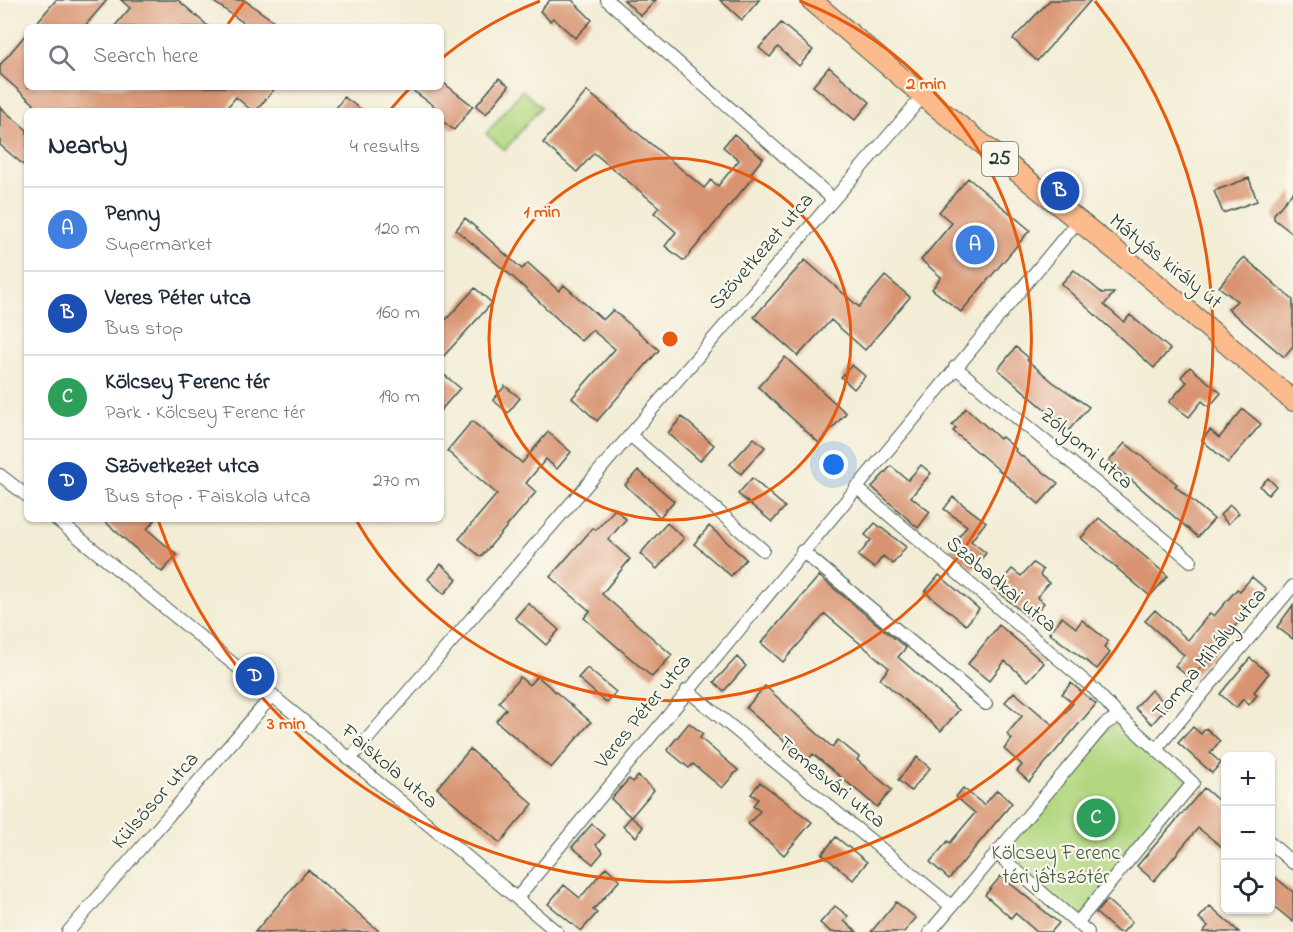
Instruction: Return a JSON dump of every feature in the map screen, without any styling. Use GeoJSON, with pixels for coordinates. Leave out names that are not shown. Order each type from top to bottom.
{"type":"FeatureCollection","features":[{"type":"Feature","properties":{"kind":"main road","name":"Mátyás király út"},"geometry":{"type":"LineString","coordinates":[[811,0],[923,96],[1077,222],[1150,278],[1293,401]]}},
{"type":"Feature","properties":{"kind":"street"},"geometry":{"type":"LineString","coordinates":[[607,0],[833,199]]}},
{"type":"Feature","properties":{"kind":"street","name":"Szövetkezet utca"},"geometry":{"type":"LineString","coordinates":[[350,759],[923,96]]}},
{"type":"Feature","properties":{"kind":"street","name":"Veres Péter utca"},"geometry":{"type":"LineString","coordinates":[[517,898],[802,551],[1077,222]]}},
{"type":"Feature","properties":{"kind":"street","name":"Zólyomi utca"},"geometry":{"type":"LineString","coordinates":[[955,367],[1191,561]]}},
{"type":"Feature","properties":{"kind":"street"},"geometry":{"type":"LineString","coordinates":[[630,435],[764,550]]}},
{"type":"Feature","properties":{"kind":"street"},"geometry":{"type":"LineString","coordinates":[[0,475],[24,494]]}},
{"type":"Feature","properties":{"kind":"street","name":"Szabadkai utca"},"geometry":{"type":"LineString","coordinates":[[856,487],[1094,689],[1119,716],[1193,783],[1077,923]]}},
{"type":"Feature","properties":{"kind":"street","name":"Faiskola utca"},"geometry":{"type":"LineString","coordinates":[[60,522],[273,695],[557,932]]}},
{"type":"Feature","properties":{"kind":"street"},"geometry":{"type":"LineString","coordinates":[[802,551],[986,704]]}},
{"type":"Feature","properties":{"kind":"street","name":"Tompa Mihály utca"},"geometry":{"type":"LineString","coordinates":[[1157,748],[1293,586]]}},
{"type":"Feature","properties":{"kind":"street","name":"Temesvári utca"},"geometry":{"type":"LineString","coordinates":[[687,690],[951,906]]}},
{"type":"Feature","properties":{"kind":"street","name":"Külsősor utca"},"geometry":{"type":"LineString","coordinates":[[68,932],[273,695]]}},
{"type":"Feature","properties":{"kind":"street"},"geometry":{"type":"LineString","coordinates":[[930,932],[1105,724],[1119,716]]}},
{"type":"Feature","properties":{"kind":"street"},"geometry":{"type":"LineString","coordinates":[[1275,847],[1293,862]]}},
{"type":"Feature","properties":{"kind":"street"},"geometry":{"type":"LineString","coordinates":[[996,853],[1088,932]]}},
{"type":"Feature","properties":{"kind":"green space"},"geometry":{"type":"Polygon","coordinates":[[[522,90],[541,107],[505,150],[486,134],[522,90]]]}},
{"type":"Feature","properties":{"kind":"green space","name":"Kölcsey Ferenc téri játszótér"},"geometry":{"type":"Polygon","coordinates":[[[1120,723],[1193,783],[1077,923],[996,853],[1107,729],[1120,723]]]}},
{"type":"Feature","properties":{"kind":"building"},"geometry":{"type":"Polygon","coordinates":[[[56,0],[107,0],[87,24],[36,24],[56,0]]]}},
{"type":"Feature","properties":{"kind":"building"},"geometry":{"type":"Polygon","coordinates":[[[121,0],[178,0],[206,24],[117,24],[130,8],[121,0]]]}},
{"type":"Feature","properties":{"kind":"building"},"geometry":{"type":"Polygon","coordinates":[[[211,0],[244,0],[278,24],[246,24],[211,0]]]}},
{"type":"Feature","properties":{"kind":"building"},"geometry":{"type":"Polygon","coordinates":[[[550,0],[572,0],[592,20],[575,38],[553,18],[550,21],[540,11],[550,0]]]}},
{"type":"Feature","properties":{"kind":"building"},"geometry":{"type":"Polygon","coordinates":[[[624,0],[656,0],[641,16],[624,0]]]}},
{"type":"Feature","properties":{"kind":"building"},"geometry":{"type":"Polygon","coordinates":[[[720,0],[759,0],[742,20],[720,0]]]}},
{"type":"Feature","properties":{"kind":"building"},"geometry":{"type":"Polygon","coordinates":[[[1050,0],[1091,0],[1037,61],[1013,39],[1050,0]]]}},
{"type":"Feature","properties":{"kind":"building"},"geometry":{"type":"Polygon","coordinates":[[[781,23],[813,50],[799,66],[778,47],[770,57],[759,48],[781,23]]]}},
{"type":"Feature","properties":{"kind":"building"},"geometry":{"type":"Polygon","coordinates":[[[24,37],[24,90],[274,90],[258,108],[249,108],[236,97],[227,108],[39,108],[0,74],[0,65],[24,37]]]}},
{"type":"Feature","properties":{"kind":"building"},"geometry":{"type":"Polygon","coordinates":[[[829,67],[870,102],[855,120],[813,86],[829,67]]]}},
{"type":"Feature","properties":{"kind":"building"},"geometry":{"type":"Polygon","coordinates":[[[499,78],[509,86],[486,114],[476,106],[499,78]]]}},
{"type":"Feature","properties":{"kind":"building"},"geometry":{"type":"Polygon","coordinates":[[[444,83],[473,106],[454,130],[444,122],[444,108],[437,108],[412,90],[444,90],[444,83]]]}},
{"type":"Feature","properties":{"kind":"building"},"geometry":{"type":"Polygon","coordinates":[[[587,91],[704,188],[711,180],[718,186],[739,160],[723,147],[734,134],[763,158],[751,173],[754,176],[684,261],[665,246],[676,232],[654,213],[659,207],[594,153],[577,172],[543,143],[587,91]]]}},
{"type":"Feature","properties":{"kind":"building"},"geometry":{"type":"Polygon","coordinates":[[[344,97],[359,108],[336,108],[344,97]]]}},
{"type":"Feature","properties":{"kind":"building"},"geometry":{"type":"Polygon","coordinates":[[[0,107],[24,127],[24,165],[0,145],[0,107]]]}},
{"type":"Feature","properties":{"kind":"building"},"geometry":{"type":"Polygon","coordinates":[[[968,178],[1030,230],[961,312],[932,289],[941,277],[921,260],[952,223],[939,212],[968,178]]]}},
{"type":"Feature","properties":{"kind":"building"},"geometry":{"type":"Polygon","coordinates":[[[1249,178],[1257,201],[1223,213],[1214,191],[1249,178]]]}},
{"type":"Feature","properties":{"kind":"building"},"geometry":{"type":"Polygon","coordinates":[[[1293,192],[1293,234],[1274,219],[1274,214],[1293,192]]]}},
{"type":"Feature","properties":{"kind":"building"},"geometry":{"type":"Polygon","coordinates":[[[465,218],[522,269],[528,263],[559,291],[564,285],[603,320],[613,310],[659,350],[597,421],[572,398],[615,349],[592,330],[581,341],[514,278],[456,230],[465,218]]]}},
{"type":"Feature","properties":{"kind":"building"},"geometry":{"type":"Polygon","coordinates":[[[1244,257],[1293,300],[1293,346],[1284,357],[1228,309],[1237,301],[1219,287],[1244,257]]]}},
{"type":"Feature","properties":{"kind":"building"},"geometry":{"type":"Polygon","coordinates":[[[805,260],[859,307],[885,276],[910,297],[865,350],[831,320],[798,356],[754,317],[805,260]]]}},
{"type":"Feature","properties":{"kind":"building"},"geometry":{"type":"Polygon","coordinates":[[[1074,270],[1102,293],[1114,293],[1104,305],[1124,322],[1130,315],[1170,349],[1154,368],[1061,284],[1074,270]]]}},
{"type":"Feature","properties":{"kind":"building"},"geometry":{"type":"Polygon","coordinates":[[[475,288],[492,303],[444,356],[444,322],[475,288]]]}},
{"type":"Feature","properties":{"kind":"building"},"geometry":{"type":"Polygon","coordinates":[[[1016,347],[1029,358],[1027,360],[1053,382],[1089,407],[1069,430],[998,369],[1016,347]]]}},
{"type":"Feature","properties":{"kind":"building"},"geometry":{"type":"Polygon","coordinates":[[[785,357],[846,413],[819,443],[758,387],[785,357]]]}},
{"type":"Feature","properties":{"kind":"building"},"geometry":{"type":"Polygon","coordinates":[[[852,365],[865,376],[854,389],[841,377],[852,365]]]}},
{"type":"Feature","properties":{"kind":"building"},"geometry":{"type":"Polygon","coordinates":[[[1190,367],[1221,393],[1209,407],[1202,401],[1189,417],[1169,402],[1187,382],[1181,377],[1190,367]]]}},
{"type":"Feature","properties":{"kind":"building"},"geometry":{"type":"Polygon","coordinates":[[[444,375],[460,388],[444,407],[444,375]]]}},
{"type":"Feature","properties":{"kind":"building"},"geometry":{"type":"Polygon","coordinates":[[[505,386],[520,398],[508,413],[493,400],[505,386]]]}},
{"type":"Feature","properties":{"kind":"building"},"geometry":{"type":"Polygon","coordinates":[[[966,408],[1000,439],[1002,437],[1016,449],[1015,451],[1058,483],[1039,504],[953,431],[956,428],[952,425],[966,408]]]}},
{"type":"Feature","properties":{"kind":"building"},"geometry":{"type":"Polygon","coordinates":[[[1243,409],[1261,424],[1228,463],[1202,440],[1210,430],[1219,438],[1243,409]]]}},
{"type":"Feature","properties":{"kind":"building"},"geometry":{"type":"Polygon","coordinates":[[[682,417],[714,445],[700,461],[668,433],[682,417]]]}},
{"type":"Feature","properties":{"kind":"building"},"geometry":{"type":"Polygon","coordinates":[[[472,421],[522,463],[548,432],[571,452],[557,469],[546,459],[526,483],[536,492],[481,557],[459,539],[497,494],[447,451],[472,421]]]}},
{"type":"Feature","properties":{"kind":"building"},"geometry":{"type":"Polygon","coordinates":[[[754,438],[765,447],[741,474],[730,464],[754,438]]]}},
{"type":"Feature","properties":{"kind":"building"},"geometry":{"type":"Polygon","coordinates":[[[1125,443],[1177,484],[1175,486],[1214,519],[1198,537],[1109,461],[1125,443]]]}},
{"type":"Feature","properties":{"kind":"building"},"geometry":{"type":"Polygon","coordinates":[[[921,465],[931,473],[911,497],[930,512],[918,528],[872,487],[891,466],[908,480],[921,465]]]}},
{"type":"Feature","properties":{"kind":"building"},"geometry":{"type":"Polygon","coordinates":[[[638,470],[674,501],[660,517],[625,485],[638,470]]]}},
{"type":"Feature","properties":{"kind":"building"},"geometry":{"type":"Polygon","coordinates":[[[752,478],[785,507],[772,522],[738,494],[752,478]]]}},
{"type":"Feature","properties":{"kind":"building"},"geometry":{"type":"Polygon","coordinates":[[[1268,478],[1276,486],[1268,495],[1260,486],[1268,478]]]}},
{"type":"Feature","properties":{"kind":"building"},"geometry":{"type":"Polygon","coordinates":[[[953,497],[986,522],[971,541],[986,553],[973,569],[950,549],[967,526],[944,509],[953,497]]]}},
{"type":"Feature","properties":{"kind":"building"},"geometry":{"type":"Polygon","coordinates":[[[1230,505],[1239,513],[1228,524],[1220,515],[1230,505]]]}},
{"type":"Feature","properties":{"kind":"building"},"geometry":{"type":"Polygon","coordinates":[[[615,509],[626,519],[608,540],[630,559],[602,594],[672,655],[652,677],[584,618],[590,611],[550,577],[593,528],[596,530],[615,509]]]}},
{"type":"Feature","properties":{"kind":"building"},"geometry":{"type":"Polygon","coordinates":[[[1099,518],[1168,576],[1150,596],[1081,538],[1099,518]]]}},
{"type":"Feature","properties":{"kind":"building"},"geometry":{"type":"Polygon","coordinates":[[[105,522],[153,522],[147,529],[177,555],[162,572],[105,522]]]}},
{"type":"Feature","properties":{"kind":"building"},"geometry":{"type":"Polygon","coordinates":[[[667,523],[684,538],[657,569],[640,554],[667,523]]]}},
{"type":"Feature","properties":{"kind":"building"},"geometry":{"type":"Polygon","coordinates":[[[875,523],[906,547],[893,564],[883,556],[874,568],[858,556],[871,540],[865,535],[875,523]]]}},
{"type":"Feature","properties":{"kind":"building"},"geometry":{"type":"Polygon","coordinates":[[[709,526],[746,559],[731,576],[694,544],[709,526]]]}},
{"type":"Feature","properties":{"kind":"building"},"geometry":{"type":"Polygon","coordinates":[[[1033,563],[1043,570],[1040,575],[1049,583],[1037,597],[1044,603],[1030,619],[995,589],[1012,569],[1021,576],[1033,563]]]}},
{"type":"Feature","properties":{"kind":"building"},"geometry":{"type":"Polygon","coordinates":[[[441,564],[457,579],[444,594],[428,579],[441,564]]]}},
{"type":"Feature","properties":{"kind":"building"},"geometry":{"type":"Polygon","coordinates":[[[939,575],[979,609],[966,625],[925,592],[939,575]]]}},
{"type":"Feature","properties":{"kind":"building"},"geometry":{"type":"Polygon","coordinates":[[[819,576],[906,648],[898,657],[959,710],[941,731],[880,679],[889,668],[825,614],[783,662],[761,643],[819,576]]]}},
{"type":"Feature","properties":{"kind":"building"},"geometry":{"type":"Polygon","coordinates":[[[1252,577],[1266,589],[1191,679],[1175,666],[1184,655],[1145,621],[1155,610],[1188,640],[1210,613],[1214,616],[1237,589],[1240,591],[1252,577]]]}},
{"type":"Feature","properties":{"kind":"building"},"geometry":{"type":"Polygon","coordinates":[[[528,603],[559,630],[546,645],[515,618],[528,603]]]}},
{"type":"Feature","properties":{"kind":"building"},"geometry":{"type":"Polygon","coordinates":[[[1293,605],[1293,639],[1277,627],[1293,605]]]}},
{"type":"Feature","properties":{"kind":"building"},"geometry":{"type":"Polygon","coordinates":[[[1062,617],[1076,628],[1082,620],[1108,641],[1104,647],[1110,653],[1097,669],[1049,633],[1062,617]]]}},
{"type":"Feature","properties":{"kind":"building"},"geometry":{"type":"Polygon","coordinates":[[[999,625],[1044,663],[1028,681],[1005,661],[989,681],[968,664],[999,625]]]}},
{"type":"Feature","properties":{"kind":"building"},"geometry":{"type":"Polygon","coordinates":[[[737,657],[746,666],[724,691],[714,682],[737,657]]]}},
{"type":"Feature","properties":{"kind":"building"},"geometry":{"type":"Polygon","coordinates":[[[1250,658],[1269,673],[1254,692],[1257,695],[1249,705],[1243,699],[1236,708],[1220,694],[1250,658]]]}},
{"type":"Feature","properties":{"kind":"building"},"geometry":{"type":"Polygon","coordinates":[[[587,668],[616,692],[607,703],[578,678],[587,668]]]}},
{"type":"Feature","properties":{"kind":"building"},"geometry":{"type":"Polygon","coordinates":[[[537,676],[591,722],[551,768],[496,721],[506,709],[499,702],[520,677],[529,685],[537,676]]]}},
{"type":"Feature","properties":{"kind":"building"},"geometry":{"type":"Polygon","coordinates":[[[1071,683],[1096,704],[1029,782],[1017,771],[1022,765],[1004,749],[1012,739],[1007,734],[1022,716],[1005,702],[1014,692],[1054,726],[1073,703],[1062,694],[1071,683]]]}},
{"type":"Feature","properties":{"kind":"building"},"geometry":{"type":"Polygon","coordinates":[[[765,686],[832,747],[838,740],[892,790],[877,807],[813,754],[807,761],[746,708],[765,686]]]}},
{"type":"Feature","properties":{"kind":"building"},"geometry":{"type":"Polygon","coordinates":[[[1151,690],[1168,706],[1152,724],[1135,708],[1151,690]]]}},
{"type":"Feature","properties":{"kind":"building"},"geometry":{"type":"Polygon","coordinates":[[[689,723],[703,734],[700,738],[738,770],[722,788],[693,764],[689,768],[667,750],[689,723]]]}},
{"type":"Feature","properties":{"kind":"building"},"geometry":{"type":"Polygon","coordinates":[[[1193,727],[1201,734],[1206,728],[1220,741],[1210,753],[1221,763],[1212,773],[1178,743],[1193,727]]]}},
{"type":"Feature","properties":{"kind":"building"},"geometry":{"type":"Polygon","coordinates":[[[470,749],[533,804],[500,843],[437,788],[470,749]]]}},
{"type":"Feature","properties":{"kind":"building"},"geometry":{"type":"Polygon","coordinates":[[[917,757],[930,768],[911,791],[898,780],[917,757]]]}},
{"type":"Feature","properties":{"kind":"building"},"geometry":{"type":"Polygon","coordinates":[[[638,776],[654,790],[631,817],[611,799],[629,779],[633,782],[638,776]]]}},
{"type":"Feature","properties":{"kind":"building"},"geometry":{"type":"Polygon","coordinates":[[[760,782],[812,822],[784,855],[748,824],[760,811],[753,806],[758,799],[751,794],[760,782]]]}},
{"type":"Feature","properties":{"kind":"building"},"geometry":{"type":"Polygon","coordinates":[[[963,788],[984,805],[997,790],[1012,803],[949,879],[930,862],[948,841],[950,843],[975,813],[956,797],[963,788]]]}},
{"type":"Feature","properties":{"kind":"building"},"geometry":{"type":"Polygon","coordinates":[[[1204,788],[1221,803],[1221,846],[1198,828],[1154,881],[1137,866],[1204,788]]]}},
{"type":"Feature","properties":{"kind":"building"},"geometry":{"type":"Polygon","coordinates":[[[631,817],[643,827],[636,837],[623,826],[631,817]]]}},
{"type":"Feature","properties":{"kind":"building"},"geometry":{"type":"Polygon","coordinates":[[[592,824],[605,835],[596,845],[603,852],[593,864],[572,847],[592,824]]]}},
{"type":"Feature","properties":{"kind":"building"},"geometry":{"type":"Polygon","coordinates":[[[836,837],[867,862],[853,880],[822,854],[836,837]]]}},
{"type":"Feature","properties":{"kind":"building"},"geometry":{"type":"Polygon","coordinates":[[[606,867],[620,880],[593,910],[597,913],[581,931],[548,904],[564,885],[580,898],[606,867]]]}},
{"type":"Feature","properties":{"kind":"building"},"geometry":{"type":"Polygon","coordinates":[[[308,870],[380,932],[255,932],[308,870]]]}},
{"type":"Feature","properties":{"kind":"building"},"geometry":{"type":"Polygon","coordinates":[[[1001,876],[1059,923],[1051,932],[1037,932],[1015,913],[1011,918],[985,895],[1001,876]]]}},
{"type":"Feature","properties":{"kind":"building"},"geometry":{"type":"Polygon","coordinates":[[[1275,877],[1293,892],[1293,922],[1275,907],[1275,877]]]}},
{"type":"Feature","properties":{"kind":"building"},"geometry":{"type":"Polygon","coordinates":[[[1107,900],[1132,922],[1123,932],[1118,932],[1096,913],[1107,900]]]}},
{"type":"Feature","properties":{"kind":"building"},"geometry":{"type":"Polygon","coordinates":[[[896,902],[916,918],[904,932],[871,932],[896,902]]]}},
{"type":"Feature","properties":{"kind":"building"},"geometry":{"type":"Polygon","coordinates":[[[835,906],[848,916],[844,921],[857,932],[831,932],[820,923],[835,906]]]}},
{"type":"Feature","properties":{"kind":"building"},"geometry":{"type":"Polygon","coordinates":[[[1210,906],[1239,932],[1203,932],[1208,926],[1199,918],[1210,906]]]}},
{"type":"Feature","properties":{"kind":"place","name":"Veres Péter utca"},"geometry":{"type":"Point","coordinates":[1060,191]}},
{"type":"Feature","properties":{"kind":"place","name":"Penny"},"geometry":{"type":"Point","coordinates":[975,245]}},
{"type":"Feature","properties":{"kind":"place","name":"Szövetkezet utca"},"geometry":{"type":"Point","coordinates":[255,676]}},
{"type":"Feature","properties":{"kind":"place","name":"Kölcsey Ferenc tér"},"geometry":{"type":"Point","coordinates":[1096,818]}}]}
